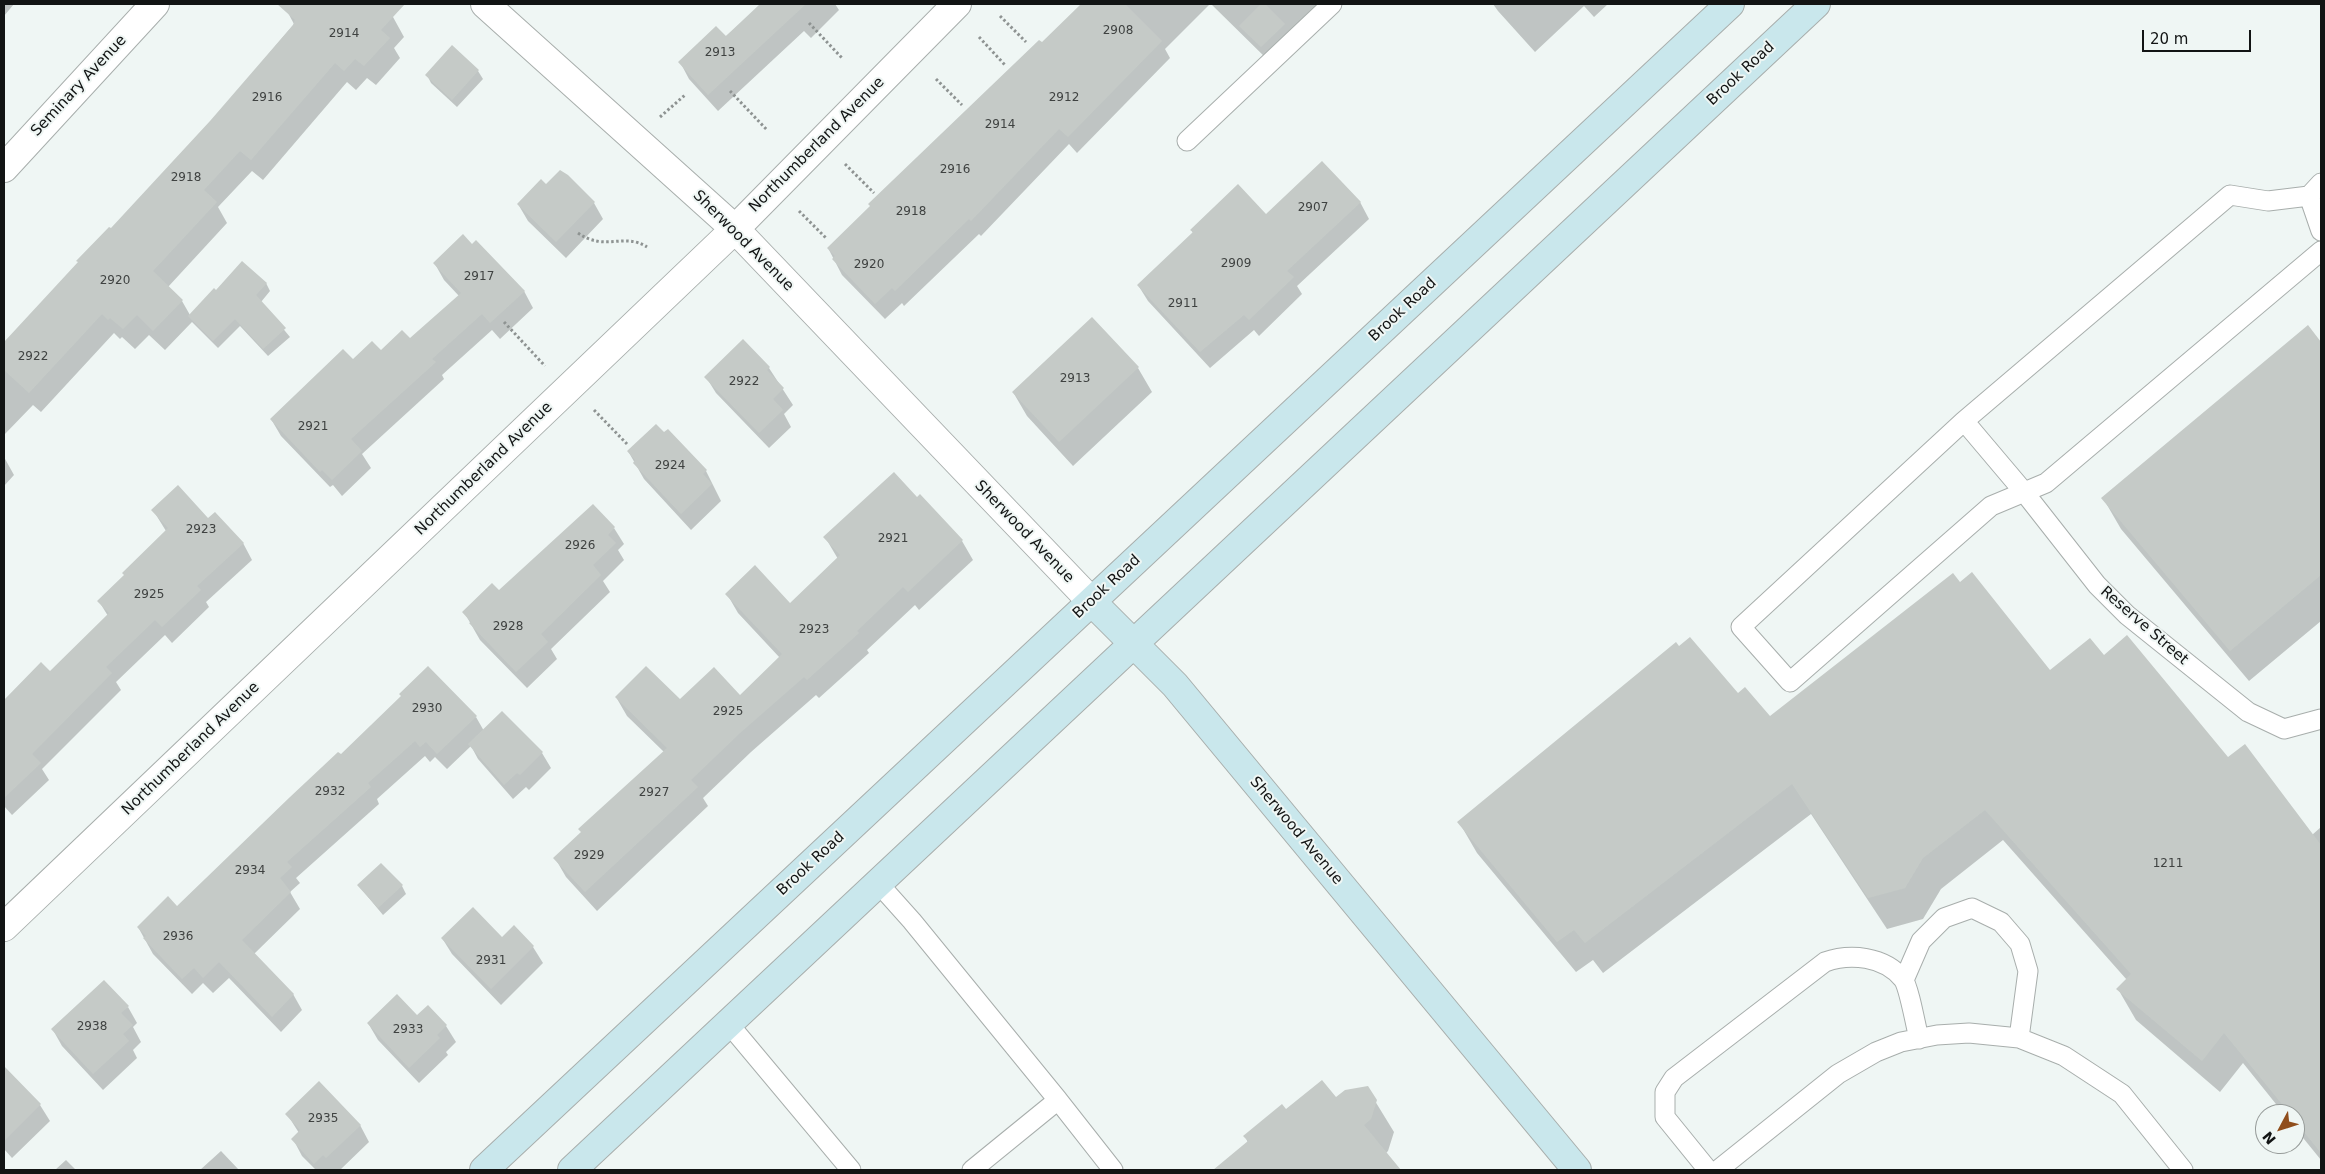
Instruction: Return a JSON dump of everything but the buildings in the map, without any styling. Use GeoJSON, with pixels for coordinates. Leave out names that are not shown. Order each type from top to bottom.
{"type":"FeatureCollection","features":[{"type":"Feature","properties":{"kind":"main road","name":"Brook Road"},"geometry":{"type":"LineString","coordinates":[[484,1170],[1730,4]]}},
{"type":"Feature","properties":{"kind":"main road","name":"Brook Road"},"geometry":{"type":"LineString","coordinates":[[572,1170],[1809,6]]}},
{"type":"Feature","properties":{"kind":"main road","name":"Sherwood Avenue"},"geometry":{"type":"LineString","coordinates":[[1092,602],[1175,685],[1577,1170]]}},
{"type":"Feature","properties":{"kind":"street","name":"Seminary Avenue"},"geometry":{"type":"LineString","coordinates":[[4,168],[155,4]]}},
{"type":"Feature","properties":{"kind":"street","name":"Sherwood Avenue"},"geometry":{"type":"LineString","coordinates":[[485,4],[735,229],[1092,602]]}},
{"type":"Feature","properties":{"kind":"street","name":"Northumberland Avenue"},"geometry":{"type":"LineString","coordinates":[[4,927],[735,229],[957,4]]}},
{"type":"Feature","properties":{"kind":"lane"},"geometry":{"type":"LineString","coordinates":[[1187,141],[1332,4]]}},
{"type":"Feature","properties":{"kind":"lane"},"geometry":{"type":"LineString","coordinates":[[2321,231],[2315,189],[2268,200],[2230,195],[1964,421],[1740,627],[1790,682],[1991,506],[2046,483],[2321,251]]}},
{"type":"Feature","properties":{"kind":"lane","name":"Reserve Street"},"geometry":{"type":"LineString","coordinates":[[1964,421],[2024,492],[2097,586],[2127,614],[2248,712],[2284,729],[2321,719]]}},
{"type":"Feature","properties":{"kind":"lane"},"geometry":{"type":"LineString","coordinates":[[878,883],[912,921],[1113,1170]]}},
{"type":"Feature","properties":{"kind":"lane"},"geometry":{"type":"LineString","coordinates":[[1904,980],[1921,941],[1944,918],[1972,908],[2001,922],[2020,944],[2028,971],[2019,1038]]}},
{"type":"Feature","properties":{"kind":"lane"},"geometry":{"type":"LineString","coordinates":[[1708,1170],[1665,1117],[1666,1092],[1674,1078],[1825,962],[1838,957],[1865,957],[1887,966],[1904,980],[1919,1039]]}},
{"type":"Feature","properties":{"kind":"lane"},"geometry":{"type":"LineString","coordinates":[[728,1023],[851,1170]]}},
{"type":"Feature","properties":{"kind":"lane"},"geometry":{"type":"LineString","coordinates":[[1718,1170],[1838,1074],[1876,1052],[1901,1042],[1969,1033],[2019,1038],[2064,1056],[2122,1094],[2183,1170]]}},
{"type":"Feature","properties":{"kind":"lane"},"geometry":{"type":"LineString","coordinates":[[972,1170],[1058,1100]]}},
{"type":"Feature","properties":{"kind":"path"},"geometry":{"type":"LineString","coordinates":[[1000,16],[1026,42]]}},
{"type":"Feature","properties":{"kind":"path"},"geometry":{"type":"LineString","coordinates":[[809,23],[842,58]]}},
{"type":"Feature","properties":{"kind":"path"},"geometry":{"type":"LineString","coordinates":[[979,37],[1005,65]]}},
{"type":"Feature","properties":{"kind":"path"},"geometry":{"type":"LineString","coordinates":[[936,78],[962,106]]}},
{"type":"Feature","properties":{"kind":"path"},"geometry":{"type":"LineString","coordinates":[[730,91],[767,130]]}},
{"type":"Feature","properties":{"kind":"path"},"geometry":{"type":"LineString","coordinates":[[660,118],[685,95]]}},
{"type":"Feature","properties":{"kind":"path"},"geometry":{"type":"LineString","coordinates":[[841,160],[874,193]]}},
{"type":"Feature","properties":{"kind":"path"},"geometry":{"type":"LineString","coordinates":[[799,210],[826,238]]}},
{"type":"Feature","properties":{"kind":"path"},"geometry":{"type":"LineString","coordinates":[[578,233],[594,242],[611,243],[634,240],[647,247]]}},
{"type":"Feature","properties":{"kind":"path"},"geometry":{"type":"LineString","coordinates":[[504,322],[545,366]]}},
{"type":"Feature","properties":{"kind":"path"},"geometry":{"type":"LineString","coordinates":[[594,410],[627,444]]}}]}
